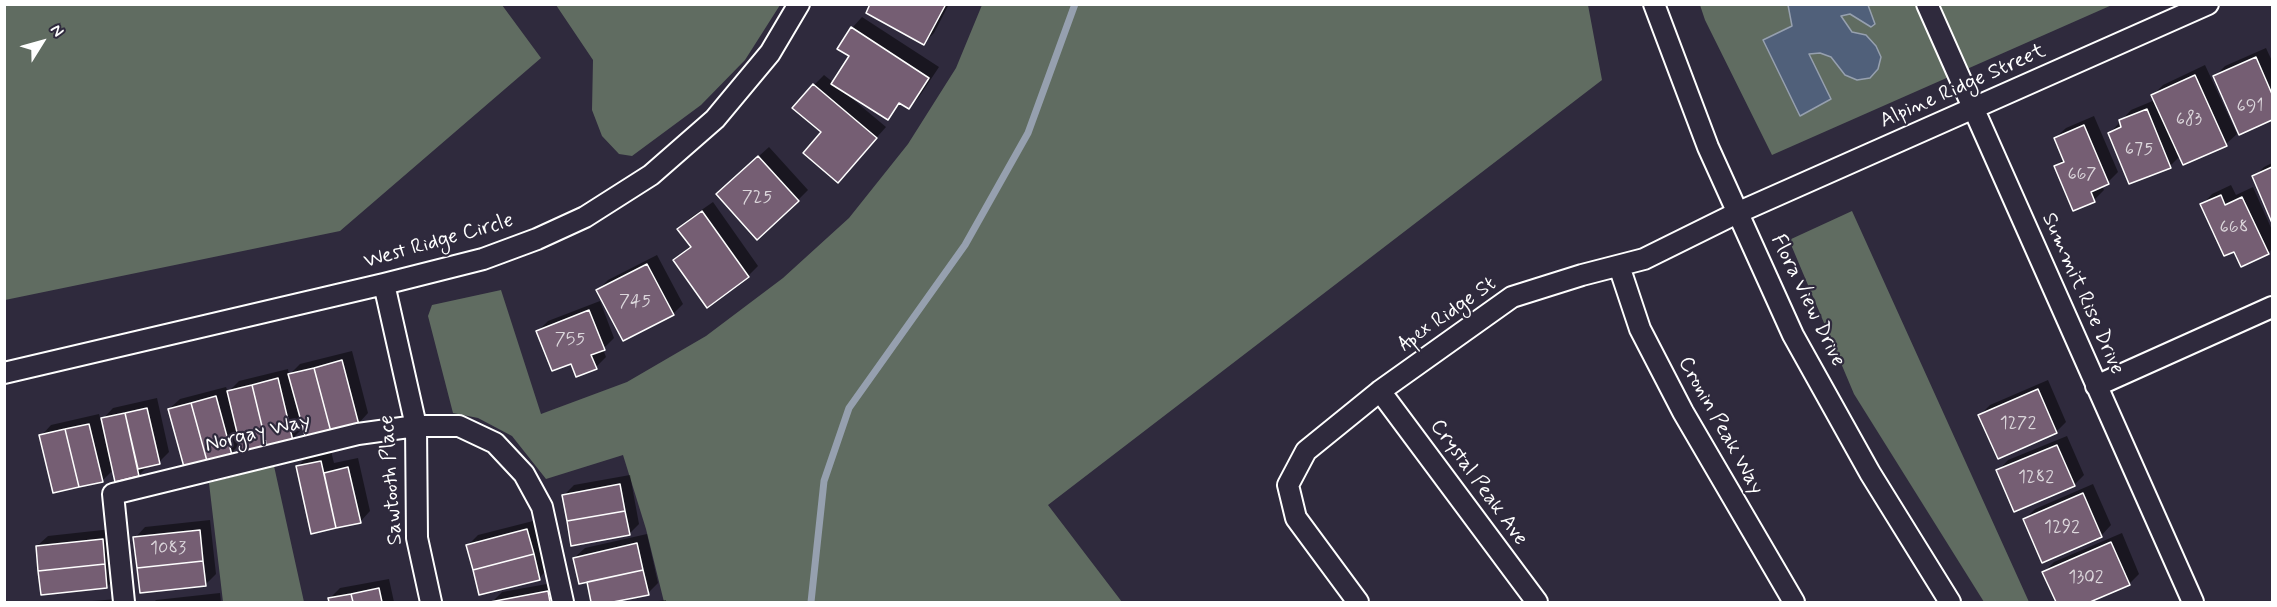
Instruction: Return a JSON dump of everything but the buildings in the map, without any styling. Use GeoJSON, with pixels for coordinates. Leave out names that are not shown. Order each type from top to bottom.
{"type":"FeatureCollection","features":[{"type":"Feature","properties":{"kind":"street","name":"West Ridge Circle"},"geometry":{"type":"LineString","coordinates":[[4,373],[483,259],[537,239],[585,217],[651,175],[715,119],[770,53],[799,4]]}},
{"type":"Feature","properties":{"kind":"street","name":"Flora View Drive"},"geometry":{"type":"LineString","coordinates":[[1654,4],[1708,147],[1793,335],[1870,473],[1950,603]]}},
{"type":"Feature","properties":{"kind":"street","name":"Summit Rise Drive"},"geometry":{"type":"LineString","coordinates":[[1927,4],[2193,603]]}},
{"type":"Feature","properties":{"kind":"street","name":"Alpine Ridge Street"},"geometry":{"type":"LineString","coordinates":[[1737,213],[2208,4]]}},
{"type":"Feature","properties":{"kind":"street","name":"Apex Ridge St"},"geometry":{"type":"LineString","coordinates":[[1358,603],[1296,518],[1288,485],[1306,451],[1380,391],[1512,297],[1644,259],[1737,213]]}},
{"type":"Feature","properties":{"kind":"street","name":"Cronin Peak Way"},"geometry":{"type":"LineString","coordinates":[[1619,266],[1640,329],[1661,371],[1794,603]]}},
{"type":"Feature","properties":{"kind":"street","name":"Sawtooth Place"},"geometry":{"type":"LineString","coordinates":[[384,284],[416,426],[417,538],[431,603]]}},
{"type":"Feature","properties":{"kind":"street"},"geometry":{"type":"LineString","coordinates":[[2096,386],[2272,307]]}},
{"type":"Feature","properties":{"kind":"street","name":"Crystal Peak Ave"},"geometry":{"type":"LineString","coordinates":[[1380,391],[1537,603]]}},
{"type":"Feature","properties":{"kind":"street","name":"Norgay Way"},"geometry":{"type":"LineString","coordinates":[[124,603],[113,494],[358,434],[416,426],[459,426],[495,443],[524,474],[542,507],[563,603]]}},
{"type":"Feature","properties":{"kind":"green space"},"geometry":{"type":"Polygon","coordinates":[[[5,4],[502,5],[541,58],[340,231],[5,300],[5,4]]]}},
{"type":"Feature","properties":{"kind":"green space"},"geometry":{"type":"Polygon","coordinates":[[[556,5],[780,5],[745,60],[701,105],[632,156],[619,154],[602,136],[592,110],[593,60],[556,5]]]}},
{"type":"Feature","properties":{"kind":"green space"},"geometry":{"type":"Polygon","coordinates":[[[982,5],[1588,5],[1602,80],[1048,505],[1122,602],[664,602],[646,529],[623,455],[546,479],[512,436],[478,418],[453,413],[428,316],[432,305],[501,290],[541,414],[627,382],[706,336],[783,278],[849,218],[908,144],[956,68],[982,5]]]}},
{"type":"Feature","properties":{"kind":"green space"},"geometry":{"type":"Polygon","coordinates":[[[1700,5],[2112,5],[1772,155],[1705,20],[1700,5]]]}},
{"type":"Feature","properties":{"kind":"green space"},"geometry":{"type":"Polygon","coordinates":[[[1852,211],[2029,602],[1984,602],[1854,394],[1789,240],[1852,211]]]}},
{"type":"Feature","properties":{"kind":"green space"},"geometry":{"type":"Polygon","coordinates":[[[274,466],[304,602],[223,602],[209,483],[274,466]]]}},
{"type":"Feature","properties":{"kind":"water"},"geometry":{"type":"Polygon","coordinates":[[[1788,5],[1868,5],[1875,24],[1871,27],[1850,14],[1841,16],[1852,32],[1866,35],[1876,46],[1881,57],[1878,69],[1870,78],[1857,80],[1845,75],[1831,57],[1820,53],[1809,54],[1831,99],[1800,116],[1763,40],[1792,26],[1788,5]]]}},
{"type":"Feature","properties":{"kind":"waterway"},"geometry":{"type":"LineString","coordinates":[[811,602],[824,481],[849,408],[965,245],[1028,133],[1075,4]]}}]}
